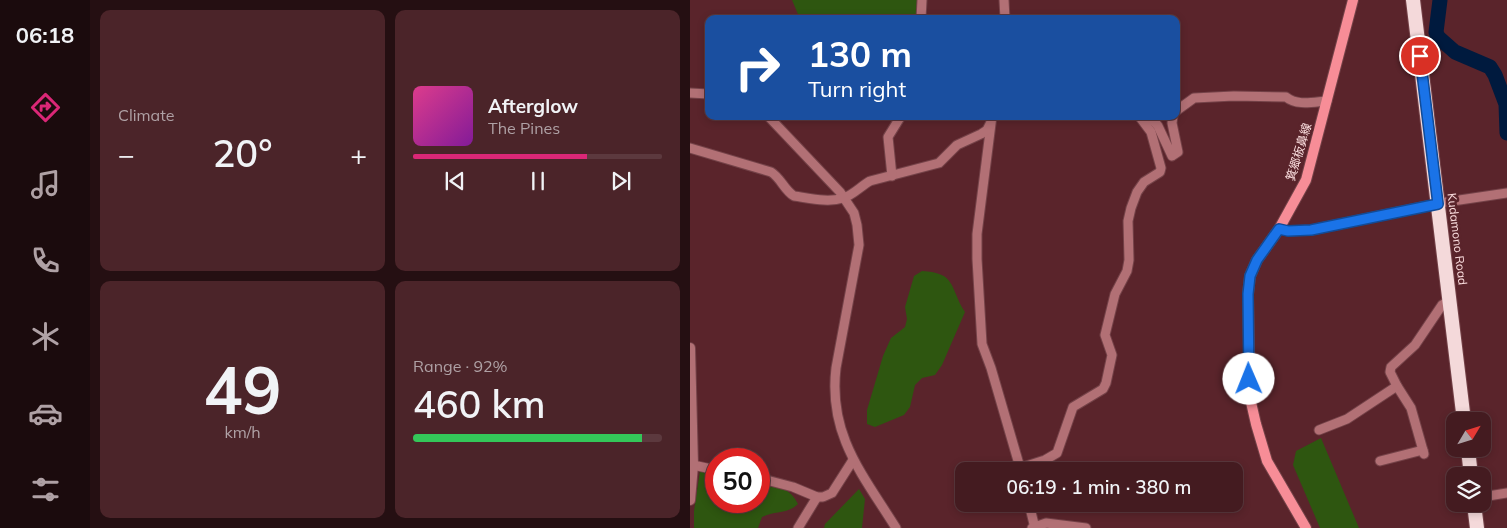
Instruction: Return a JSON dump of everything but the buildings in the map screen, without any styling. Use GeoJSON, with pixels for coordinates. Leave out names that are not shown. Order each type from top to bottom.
{"type":"FeatureCollection","features":[{"type":"Feature","properties":{"kind":"highway","name":"Kudamono Road"},"geometry":{"type":"LineString","coordinates":[[1413,0],[1463,412]]}},
{"type":"Feature","properties":{"kind":"highway"},"geometry":{"type":"LineString","coordinates":[[1475,512],[1477,528]]}},
{"type":"Feature","properties":{"kind":"main road","name":"箕郷板鼻線"},"geometry":{"type":"LineString","coordinates":[[1306,528],[1267,461],[1250,398],[1248,294],[1250,276],[1257,260],[1279,229],[1306,180],[1353,0]]}},
{"type":"Feature","properties":{"kind":"street"},"geometry":{"type":"LineString","coordinates":[[921,15],[922,0]]}},
{"type":"Feature","properties":{"kind":"street"},"geometry":{"type":"LineString","coordinates":[[1004,0],[1005,15]]}},
{"type":"Feature","properties":{"kind":"street"},"geometry":{"type":"LineString","coordinates":[[690,93],[705,94]]}},
{"type":"Feature","properties":{"kind":"street"},"geometry":{"type":"LineString","coordinates":[[1180,108],[1194,98],[1234,96],[1286,97],[1292,102],[1300,103],[1327,101]]}},
{"type":"Feature","properties":{"kind":"street"},"geometry":{"type":"LineString","coordinates":[[772,120],[840,192],[854,213],[859,245],[834,385],[837,416],[845,441],[854,460],[896,528]]}},
{"type":"Feature","properties":{"kind":"street"},"geometry":{"type":"LineString","coordinates":[[892,176],[888,137],[899,120]]}},
{"type":"Feature","properties":{"kind":"street"},"geometry":{"type":"LineString","coordinates":[[690,148],[771,172],[790,194],[794,196],[832,200],[844,198],[870,181],[939,163],[957,145],[986,130],[991,120]]}},
{"type":"Feature","properties":{"kind":"street"},"geometry":{"type":"LineString","coordinates":[[993,120],[977,234],[976,259],[982,344],[994,377],[1018,462]]}},
{"type":"Feature","properties":{"kind":"street"},"geometry":{"type":"LineString","coordinates":[[1039,462],[1057,453],[1073,407],[1103,389],[1106,383],[1112,355],[1105,335],[1116,294],[1127,271],[1130,208],[1144,182],[1160,172],[1161,168],[1151,132],[1142,120]]}},
{"type":"Feature","properties":{"kind":"street"},"geometry":{"type":"LineString","coordinates":[[1153,120],[1158,126],[1172,156],[1178,152],[1172,120]]}},
{"type":"Feature","properties":{"kind":"street"},"geometry":{"type":"LineString","coordinates":[[1279,229],[1288,231],[1311,230],[1438,204],[1507,193]]}},
{"type":"Feature","properties":{"kind":"street"},"geometry":{"type":"LineString","coordinates":[[1380,461],[1424,452],[1412,408],[1397,386],[1390,372],[1390,367],[1415,345],[1442,305],[1450,300]]}},
{"type":"Feature","properties":{"kind":"street"},"geometry":{"type":"LineString","coordinates":[[690,348],[692,465],[690,500]]}},
{"type":"Feature","properties":{"kind":"street"},"geometry":{"type":"LineString","coordinates":[[1319,430],[1347,419],[1397,386]]}},
{"type":"Feature","properties":{"kind":"street"},"geometry":{"type":"LineString","coordinates":[[770,481],[823,497],[832,493],[854,460]]}},
{"type":"Feature","properties":{"kind":"street"},"geometry":{"type":"LineString","coordinates":[[692,465],[705,468]]}},
{"type":"Feature","properties":{"kind":"street"},"geometry":{"type":"LineString","coordinates":[[1491,496],[1507,493]]}},
{"type":"Feature","properties":{"kind":"street"},"geometry":{"type":"LineString","coordinates":[[798,528],[817,496]]}},
{"type":"Feature","properties":{"kind":"street"},"geometry":{"type":"LineString","coordinates":[[1031,512],[1034,528],[1046,523],[1086,528]]}},
{"type":"Feature","properties":{"kind":"green space"},"geometry":{"type":"Polygon","coordinates":[[[792,0],[919,0],[917,15],[798,15],[792,0]]]}},
{"type":"Feature","properties":{"kind":"green space"},"geometry":{"type":"Polygon","coordinates":[[[922,271],[933,272],[947,278],[965,312],[942,365],[935,375],[922,378],[915,385],[910,407],[904,415],[875,427],[867,424],[867,410],[883,356],[891,338],[905,327],[907,319],[905,307],[914,276],[922,271]]]}},
{"type":"Feature","properties":{"kind":"green space"},"geometry":{"type":"Polygon","coordinates":[[[1321,438],[1359,528],[1320,528],[1293,465],[1296,451],[1321,438]]]}},
{"type":"Feature","properties":{"kind":"green space"},"geometry":{"type":"Polygon","coordinates":[[[700,471],[705,472],[705,513],[770,513],[770,486],[782,488],[791,494],[798,504],[789,510],[762,517],[758,528],[694,528],[694,511],[700,471]]]}},
{"type":"Feature","properties":{"kind":"green space"},"geometry":{"type":"Polygon","coordinates":[[[859,489],[865,499],[862,528],[824,528],[825,524],[859,489]]]}},
{"type":"Feature","properties":{"kind":"waterway"},"geometry":{"type":"LineString","coordinates":[[1440,0],[1436,32],[1438,37],[1455,52],[1490,67],[1506,104],[1507,133]]}},
{"type":"Feature","properties":{"kind":"route"},"geometry":{"type":"LineString","coordinates":[[1249,379],[1248,294],[1250,276],[1268,242],[1279,229],[1288,231],[1311,230],[1438,204],[1420,56]]}}]}
